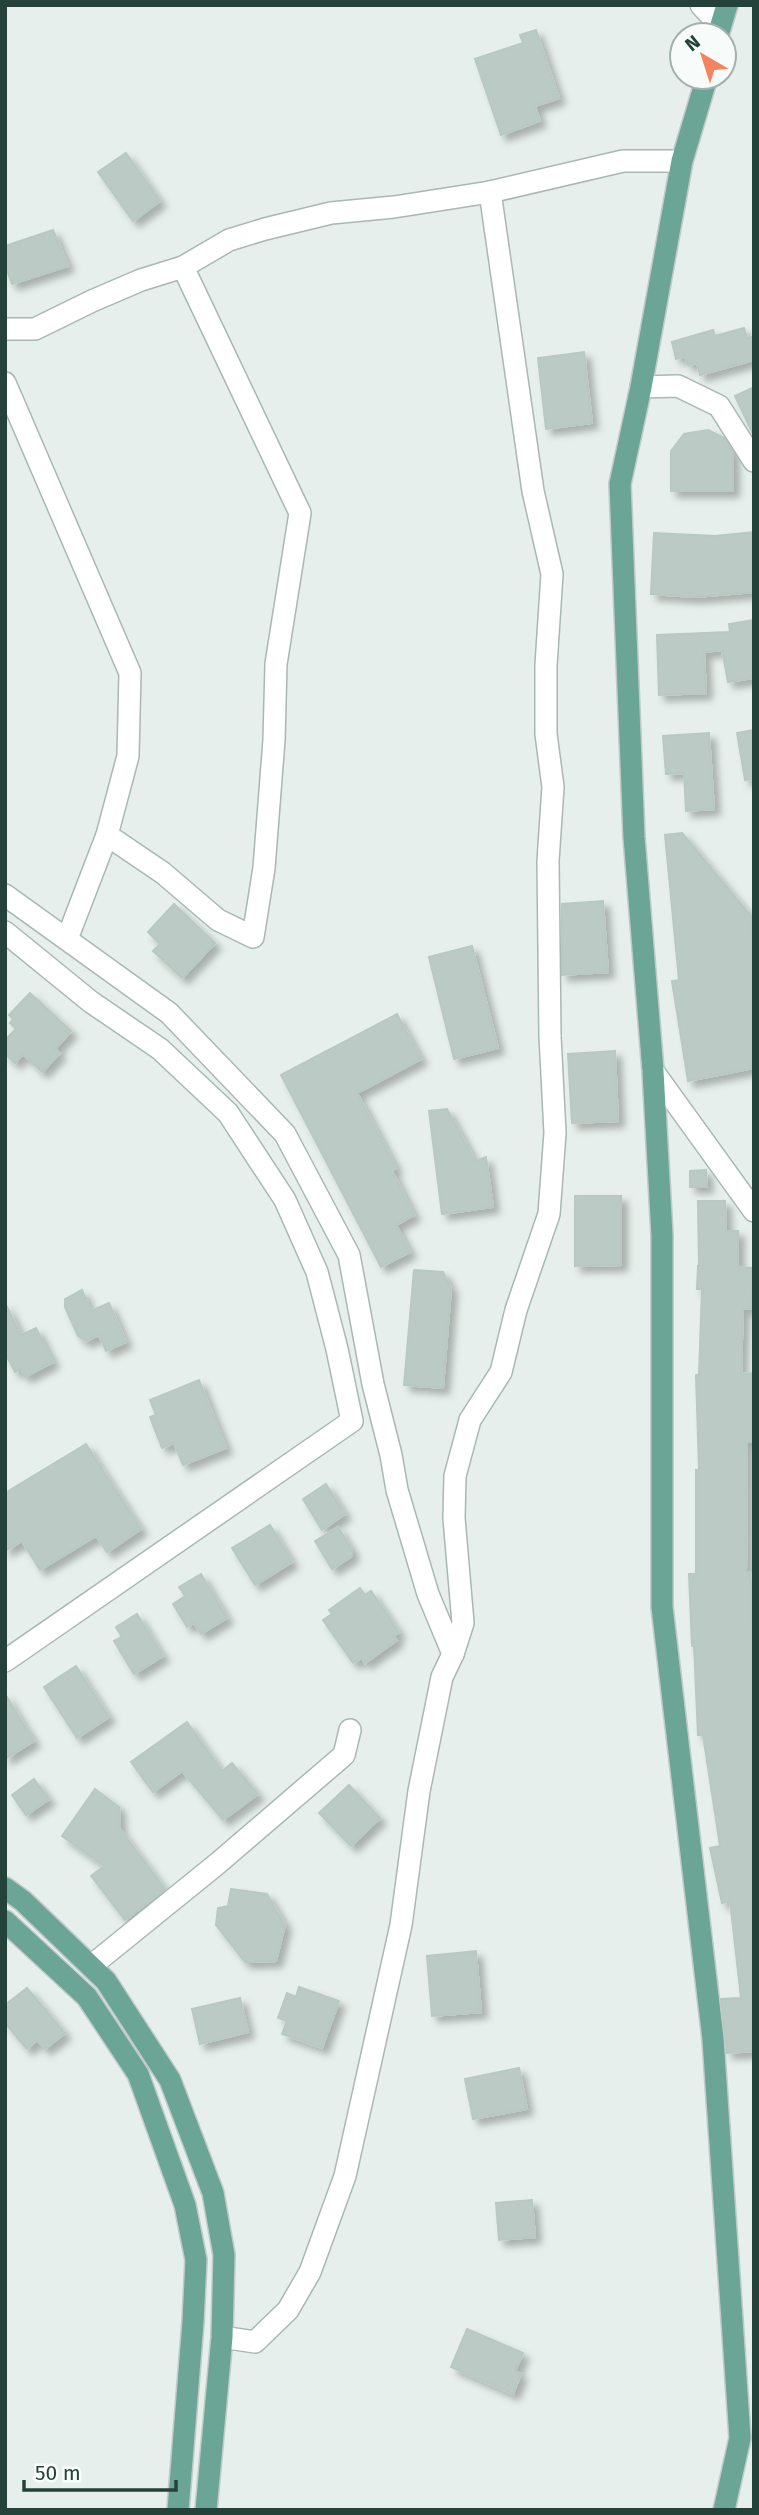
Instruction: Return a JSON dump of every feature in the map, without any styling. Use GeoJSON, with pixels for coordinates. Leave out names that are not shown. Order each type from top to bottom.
{"type":"FeatureCollection","features":[{"type":"Feature","properties":{"kind":"main road"},"geometry":{"type":"LineString","coordinates":[[703,91],[682,161],[641,387],[620,484],[634,837],[653,1071],[662,1235],[662,1607],[713,2039],[740,2438],[724,2510]]}},
{"type":"Feature","properties":{"kind":"main road"},"geometry":{"type":"LineString","coordinates":[[5,1888],[23,1901],[106,1981],[170,2080],[213,2193],[224,2255],[222,2337],[206,2510]]}},
{"type":"Feature","properties":{"kind":"main road"},"geometry":{"type":"LineString","coordinates":[[5,1921],[87,1997],[138,2074],[185,2205],[196,2260],[178,2510]]}},
{"type":"Feature","properties":{"kind":"street"},"geometry":{"type":"LineString","coordinates":[[701,5],[713,21]]}},
{"type":"Feature","properties":{"kind":"street"},"geometry":{"type":"LineString","coordinates":[[5,329],[35,329],[92,300],[183,267],[229,240],[265,229],[331,213],[394,207],[490,192],[623,161],[682,161]]}},
{"type":"Feature","properties":{"kind":"street"},"geometry":{"type":"LineString","coordinates":[[222,2337],[255,2342],[288,2310],[310,2272],[341,2187],[401,1926],[419,1791],[442,1677],[463,1623],[454,1518],[456,1476],[470,1420],[501,1372],[516,1310],[549,1214],[555,1133],[550,1036],[548,862],[553,787],[546,734],[546,666],[552,574],[533,491],[490,192]]}},
{"type":"Feature","properties":{"kind":"street"},"geometry":{"type":"LineString","coordinates":[[107,835],[163,873],[218,920],[253,937],[264,868],[274,740],[276,664],[300,513],[183,267]]}},
{"type":"Feature","properties":{"kind":"street"},"geometry":{"type":"LineString","coordinates":[[5,383],[130,673],[128,756],[107,835],[67,939]]}},
{"type":"Feature","properties":{"kind":"street"},"geometry":{"type":"LineString","coordinates":[[641,387],[678,386],[719,406],[754,461]]}},
{"type":"Feature","properties":{"kind":"street"},"geometry":{"type":"LineString","coordinates":[[5,895],[169,1013],[285,1134],[349,1255],[373,1384],[397,1490],[428,1594],[453,1654]]}},
{"type":"Feature","properties":{"kind":"street"},"geometry":{"type":"LineString","coordinates":[[5,932],[91,1002],[160,1049],[228,1112],[285,1200],[317,1272],[352,1421],[5,1661]]}},
{"type":"Feature","properties":{"kind":"street"},"geometry":{"type":"LineString","coordinates":[[653,1071],[754,1211]]}},
{"type":"Feature","properties":{"kind":"street"},"geometry":{"type":"LineString","coordinates":[[91,1966],[217,1864],[344,1755],[350,1730]]}},
{"type":"Feature","properties":{"kind":"street"},"geometry":{"type":"LineString","coordinates":[[5,1921],[23,1901]]}},
{"type":"Feature","properties":{"kind":"building"},"geometry":{"type":"Polygon","coordinates":[[[536,30],[559,98],[535,106],[540,121],[501,135],[475,59],[523,43],[520,35],[536,30]]]}},
{"type":"Feature","properties":{"kind":"building"},"geometry":{"type":"Polygon","coordinates":[[[126,153],[160,201],[133,221],[98,172],[126,153]]]}},
{"type":"Feature","properties":{"kind":"building"},"geometry":{"type":"Polygon","coordinates":[[[53,230],[68,266],[12,284],[5,265],[5,246],[53,230]]]}},
{"type":"Feature","properties":{"kind":"building"},"geometry":{"type":"Polygon","coordinates":[[[744,328],[747,338],[754,336],[754,360],[700,375],[697,363],[688,365],[685,356],[676,359],[672,342],[713,330],[715,336],[744,328]]]}},
{"type":"Feature","properties":{"kind":"building"},"geometry":{"type":"Polygon","coordinates":[[[584,352],[592,423],[546,429],[538,358],[584,352]]]}},
{"type":"Feature","properties":{"kind":"building"},"geometry":{"type":"Polygon","coordinates":[[[754,387],[754,436],[735,396],[754,387]]]}},
{"type":"Feature","properties":{"kind":"building"},"geometry":{"type":"Polygon","coordinates":[[[708,430],[724,438],[733,452],[733,491],[671,491],[671,451],[684,434],[708,430]]]}},
{"type":"Feature","properties":{"kind":"building"},"geometry":{"type":"Polygon","coordinates":[[[754,532],[754,592],[695,597],[651,594],[654,533],[715,536],[754,532]]]}},
{"type":"Feature","properties":{"kind":"building"},"geometry":{"type":"Polygon","coordinates":[[[754,620],[754,678],[728,682],[722,650],[704,652],[706,693],[659,695],[657,635],[730,632],[729,624],[754,620]]]}},
{"type":"Feature","properties":{"kind":"building"},"geometry":{"type":"Polygon","coordinates":[[[754,730],[754,779],[745,780],[737,733],[754,730]]]}},
{"type":"Feature","properties":{"kind":"building"},"geometry":{"type":"Polygon","coordinates":[[[709,733],[714,809],[686,811],[684,773],[666,774],[663,736],[709,733]]]}},
{"type":"Feature","properties":{"kind":"building"},"geometry":{"type":"Polygon","coordinates":[[[682,833],[751,916],[754,953],[754,1068],[688,1081],[672,981],[679,980],[665,835],[682,833]]]}},
{"type":"Feature","properties":{"kind":"building"},"geometry":{"type":"Polygon","coordinates":[[[603,901],[608,972],[562,975],[562,904],[603,901]]]}},
{"type":"Feature","properties":{"kind":"building"},"geometry":{"type":"Polygon","coordinates":[[[174,904],[215,943],[182,978],[153,951],[160,944],[148,932],[174,904]]]}},
{"type":"Feature","properties":{"kind":"building"},"geometry":{"type":"Polygon","coordinates":[[[472,946],[498,1048],[454,1059],[429,957],[472,946]]]}},
{"type":"Feature","properties":{"kind":"building"},"geometry":{"type":"Polygon","coordinates":[[[30,993],[71,1031],[55,1049],[60,1053],[42,1072],[23,1054],[15,1063],[5,1054],[5,1040],[16,1029],[10,1023],[13,1019],[9,1015],[30,993]]]}},
{"type":"Feature","properties":{"kind":"building"},"geometry":{"type":"Polygon","coordinates":[[[397,1014],[421,1059],[357,1093],[396,1168],[392,1171],[414,1215],[396,1225],[410,1252],[381,1267],[281,1075],[397,1014]]]}},
{"type":"Feature","properties":{"kind":"building"},"geometry":{"type":"Polygon","coordinates":[[[615,1051],[618,1121],[572,1123],[568,1054],[615,1051]]]}},
{"type":"Feature","properties":{"kind":"building"},"geometry":{"type":"Polygon","coordinates":[[[447,1109],[475,1161],[486,1157],[493,1207],[442,1214],[429,1111],[447,1109]]]}},
{"type":"Feature","properties":{"kind":"building"},"geometry":{"type":"Polygon","coordinates":[[[706,1170],[707,1187],[690,1187],[690,1171],[706,1170]]]}},
{"type":"Feature","properties":{"kind":"building"},"geometry":{"type":"Polygon","coordinates":[[[575,1196],[621,1196],[621,1265],[575,1266],[575,1196]]]}},
{"type":"Feature","properties":{"kind":"building"},"geometry":{"type":"Polygon","coordinates":[[[698,1201],[725,1201],[726,1231],[738,1231],[738,1267],[753,1268],[752,1309],[743,1308],[741,1374],[754,1373],[754,1442],[747,1442],[746,1572],[750,1572],[754,1659],[754,2051],[727,2053],[721,1999],[741,1998],[730,1901],[722,1903],[710,1848],[720,1846],[703,1735],[698,1735],[689,1574],[696,1574],[696,1470],[699,1470],[696,1375],[699,1375],[702,1289],[697,1289],[698,1201]]]}},
{"type":"Feature","properties":{"kind":"building"},"geometry":{"type":"Polygon","coordinates":[[[414,1270],[443,1272],[451,1289],[443,1388],[404,1385],[414,1270]]]}},
{"type":"Feature","properties":{"kind":"building"},"geometry":{"type":"Polygon","coordinates":[[[82,1290],[91,1311],[109,1303],[126,1342],[106,1351],[99,1335],[86,1341],[78,1336],[65,1307],[65,1299],[82,1290]]]}},
{"type":"Feature","properties":{"kind":"building"},"geometry":{"type":"Polygon","coordinates":[[[5,1303],[21,1335],[36,1328],[53,1362],[25,1377],[21,1369],[15,1372],[5,1353],[5,1303]]]}},
{"type":"Feature","properties":{"kind":"building"},"geometry":{"type":"Polygon","coordinates":[[[199,1380],[226,1448],[183,1465],[174,1443],[162,1448],[150,1417],[156,1415],[150,1400],[199,1380]]]}},
{"type":"Feature","properties":{"kind":"building"},"geometry":{"type":"Polygon","coordinates":[[[86,1444],[141,1529],[107,1552],[96,1536],[40,1570],[22,1541],[5,1551],[5,1493],[86,1444]]]}},
{"type":"Feature","properties":{"kind":"building"},"geometry":{"type":"Polygon","coordinates":[[[326,1484],[345,1514],[322,1530],[303,1499],[326,1484]]]}},
{"type":"Feature","properties":{"kind":"building"},"geometry":{"type":"Polygon","coordinates":[[[270,1525],[292,1562],[255,1585],[232,1548],[270,1525]]]}},
{"type":"Feature","properties":{"kind":"building"},"geometry":{"type":"Polygon","coordinates":[[[338,1527],[352,1550],[352,1556],[332,1569],[315,1541],[338,1527]]]}},
{"type":"Feature","properties":{"kind":"building"},"geometry":{"type":"Polygon","coordinates":[[[201,1574],[227,1618],[201,1634],[194,1623],[187,1627],[173,1604],[185,1596],[179,1587],[201,1574]]]}},
{"type":"Feature","properties":{"kind":"building"},"geometry":{"type":"Polygon","coordinates":[[[360,1588],[365,1595],[371,1591],[399,1632],[394,1636],[397,1640],[365,1663],[362,1658],[353,1663],[323,1620],[332,1614],[329,1610],[360,1588]]]}},
{"type":"Feature","properties":{"kind":"building"},"geometry":{"type":"Polygon","coordinates":[[[137,1614],[163,1656],[134,1674],[114,1641],[122,1637],[116,1627],[137,1614]]]}},
{"type":"Feature","properties":{"kind":"building"},"geometry":{"type":"Polygon","coordinates":[[[76,1666],[109,1717],[77,1738],[44,1687],[76,1666]]]}},
{"type":"Feature","properties":{"kind":"building"},"geometry":{"type":"Polygon","coordinates":[[[5,1694],[34,1741],[5,1759],[5,1694]]]}},
{"type":"Feature","properties":{"kind":"building"},"geometry":{"type":"Polygon","coordinates":[[[187,1722],[222,1771],[232,1763],[258,1794],[223,1820],[182,1771],[153,1792],[131,1762],[187,1722]]]}},
{"type":"Feature","properties":{"kind":"building"},"geometry":{"type":"Polygon","coordinates":[[[34,1779],[49,1799],[26,1815],[12,1795],[34,1779]]]}},
{"type":"Feature","properties":{"kind":"building"},"geometry":{"type":"Polygon","coordinates":[[[349,1785],[380,1818],[351,1846],[319,1813],[349,1785]]]}},
{"type":"Feature","properties":{"kind":"building"},"geometry":{"type":"Polygon","coordinates":[[[95,1789],[119,1807],[120,1829],[165,1889],[125,1920],[91,1876],[104,1866],[62,1836],[95,1789]]]}},
{"type":"Feature","properties":{"kind":"building"},"geometry":{"type":"Polygon","coordinates":[[[231,1889],[267,1894],[285,1925],[276,1961],[245,1962],[216,1925],[218,1908],[228,1906],[231,1889]]]}},
{"type":"Feature","properties":{"kind":"building"},"geometry":{"type":"Polygon","coordinates":[[[476,1951],[481,2012],[432,2016],[427,1956],[476,1951]]]}},
{"type":"Feature","properties":{"kind":"building"},"geometry":{"type":"Polygon","coordinates":[[[299,1987],[339,2001],[322,2048],[282,2034],[287,2021],[278,2018],[287,1993],[296,1997],[299,1987]]]}},
{"type":"Feature","properties":{"kind":"building"},"geometry":{"type":"Polygon","coordinates":[[[27,1988],[65,2033],[45,2049],[37,2040],[27,2049],[5,2023],[5,2005],[27,1988]]]}},
{"type":"Feature","properties":{"kind":"building"},"geometry":{"type":"Polygon","coordinates":[[[240,1998],[248,2032],[200,2044],[192,2009],[240,1998]]]}},
{"type":"Feature","properties":{"kind":"building"},"geometry":{"type":"Polygon","coordinates":[[[519,2068],[527,2109],[473,2119],[465,2079],[519,2068]]]}},
{"type":"Feature","properties":{"kind":"building"},"geometry":{"type":"Polygon","coordinates":[[[532,2200],[535,2237],[499,2240],[496,2203],[532,2200]]]}},
{"type":"Feature","properties":{"kind":"building"},"geometry":{"type":"Polygon","coordinates":[[[467,2329],[523,2353],[515,2371],[521,2374],[513,2394],[451,2367],[467,2329]]]}}]}
